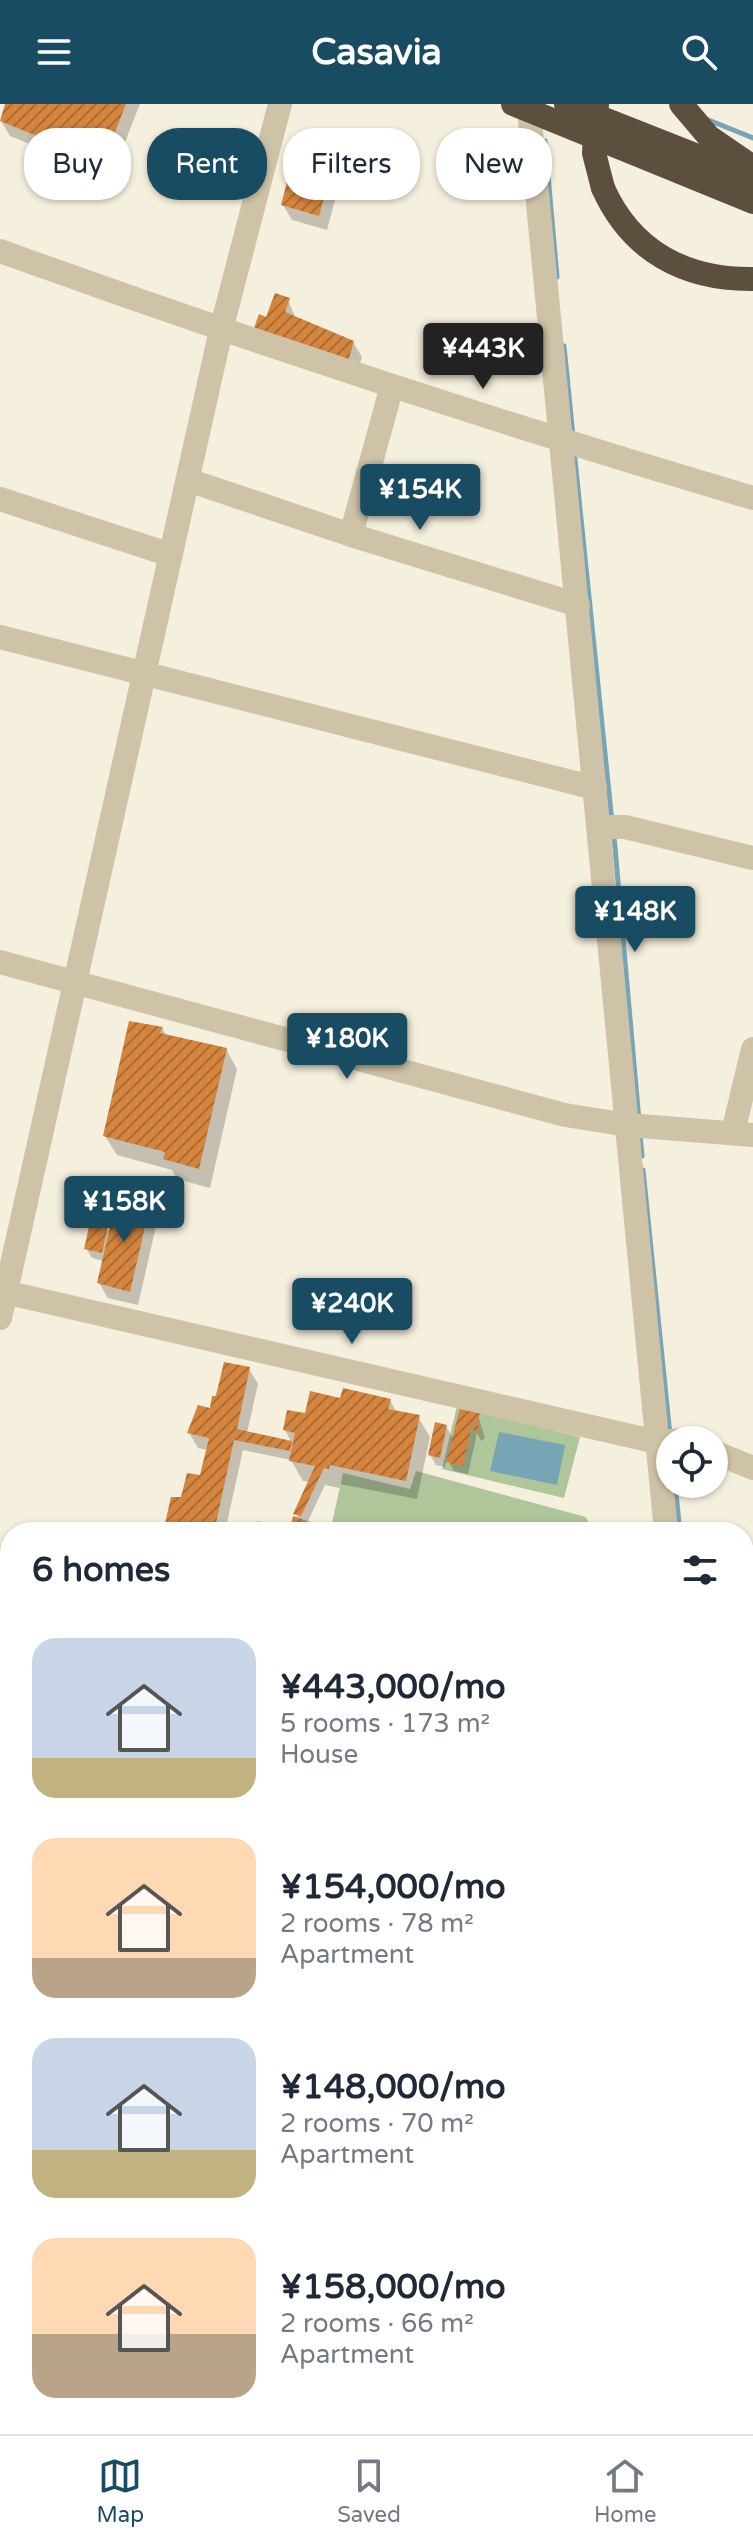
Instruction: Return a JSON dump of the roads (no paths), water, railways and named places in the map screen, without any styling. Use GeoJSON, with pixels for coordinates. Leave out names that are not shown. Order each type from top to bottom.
{"type":"FeatureCollection","features":[{"type":"Feature","properties":{"kind":"highway"},"geometry":{"type":"LineString","coordinates":[[566,104],[753,178]]}},
{"type":"Feature","properties":{"kind":"highway"},"geometry":{"type":"LineString","coordinates":[[597,104],[594,153],[603,188],[629,232],[663,259],[702,275],[753,279]]}},
{"type":"Feature","properties":{"kind":"highway"},"geometry":{"type":"LineString","coordinates":[[681,104],[709,137],[753,166]]}},
{"type":"Feature","properties":{"kind":"highway"},"geometry":{"type":"LineString","coordinates":[[521,107],[753,202]]}},
{"type":"Feature","properties":{"kind":"street"},"geometry":{"type":"LineString","coordinates":[[521,107],[578,605],[656,1431]]}},
{"type":"Feature","properties":{"kind":"street"},"geometry":{"type":"LineString","coordinates":[[0,1318],[3,1291],[76,982],[221,330],[281,111]]}},
{"type":"Feature","properties":{"kind":"street"},"geometry":{"type":"LineString","coordinates":[[0,251],[221,330],[559,441],[753,498]]}},
{"type":"Feature","properties":{"kind":"street"},"geometry":{"type":"LineString","coordinates":[[351,535],[392,386]]}},
{"type":"Feature","properties":{"kind":"street"},"geometry":{"type":"LineString","coordinates":[[188,480],[351,535],[578,605]]}},
{"type":"Feature","properties":{"kind":"street"},"geometry":{"type":"LineString","coordinates":[[0,499],[171,555]]}},
{"type":"Feature","properties":{"kind":"street"},"geometry":{"type":"LineString","coordinates":[[0,637],[595,788]]}},
{"type":"Feature","properties":{"kind":"street"},"geometry":{"type":"LineString","coordinates":[[599,827],[625,827],[753,858]]}},
{"type":"Feature","properties":{"kind":"street"},"geometry":{"type":"LineString","coordinates":[[0,962],[565,1115],[628,1125],[743,1134],[753,1049]]}},
{"type":"Feature","properties":{"kind":"street"},"geometry":{"type":"LineString","coordinates":[[3,1291],[656,1442]]}},
{"type":"Feature","properties":{"kind":"street"},"geometry":{"type":"LineString","coordinates":[[728,1458],[753,1468]]}},
{"type":"Feature","properties":{"kind":"street"},"geometry":{"type":"LineString","coordinates":[[663,1498],[665,1522]]}},
{"type":"Feature","properties":{"kind":"water"},"geometry":{"type":"Polygon","coordinates":[[[499,1432],[565,1445],[557,1485],[490,1471],[499,1432]]]}},
{"type":"Feature","properties":{"kind":"waterway"},"geometry":{"type":"LineString","coordinates":[[706,119],[753,138]]}},
{"type":"Feature","properties":{"kind":"waterway"},"geometry":{"type":"LineString","coordinates":[[550,200],[557,277]]}},
{"type":"Feature","properties":{"kind":"waterway"},"geometry":{"type":"LineString","coordinates":[[564,346],[573,436]]}},
{"type":"Feature","properties":{"kind":"waterway"},"geometry":{"type":"LineString","coordinates":[[574,450],[612,822]]}},
{"type":"Feature","properties":{"kind":"waterway"},"geometry":{"type":"LineString","coordinates":[[614,836],[639,1121]]}},
{"type":"Feature","properties":{"kind":"waterway"},"geometry":{"type":"LineString","coordinates":[[640,1135],[642,1156]]}},
{"type":"Feature","properties":{"kind":"waterway"},"geometry":{"type":"LineString","coordinates":[[643,1170],[669,1426]]}},
{"type":"Feature","properties":{"kind":"waterway"},"geometry":{"type":"LineString","coordinates":[[676,1498],[679,1522]]}}]}
